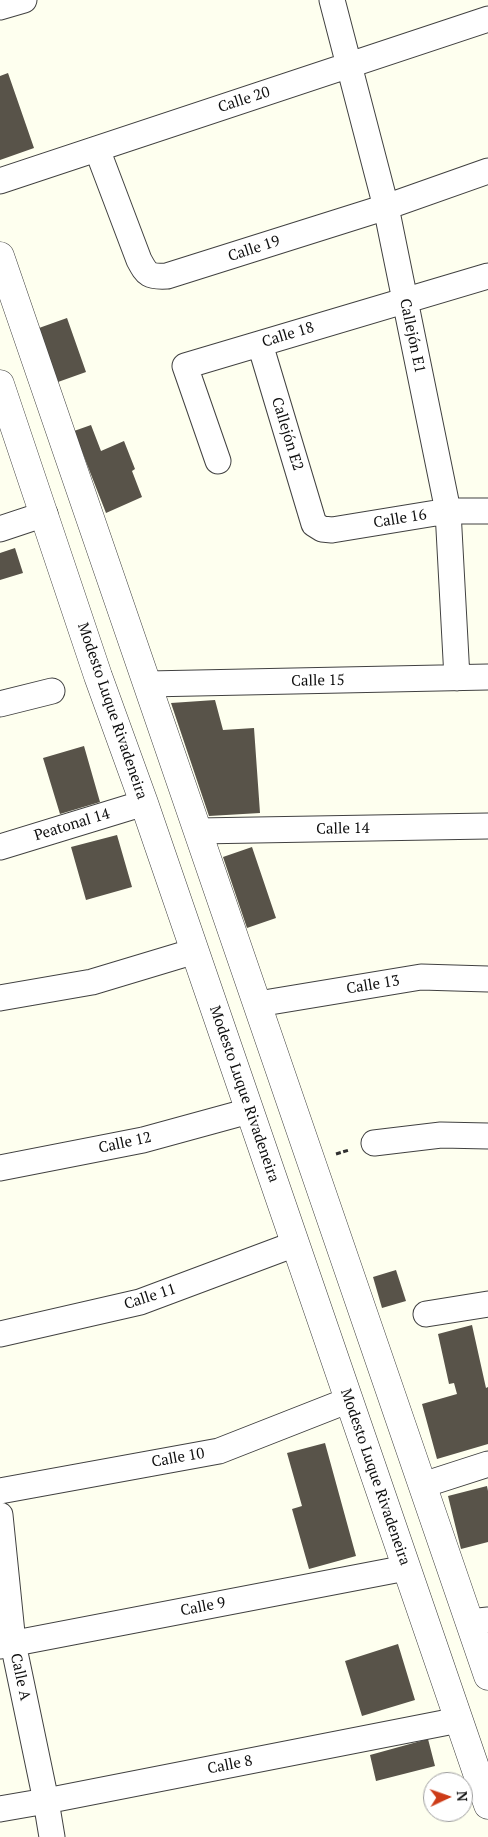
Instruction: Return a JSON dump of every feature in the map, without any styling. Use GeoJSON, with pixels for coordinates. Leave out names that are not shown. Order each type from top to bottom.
{"type":"FeatureCollection","features":[{"type":"Feature","properties":{"kind":"street"},"geometry":{"type":"LineString","coordinates":[[0,7],[24,0]]}},
{"type":"Feature","properties":{"kind":"street","name":"Callejón E1"},"geometry":{"type":"LineString","coordinates":[[332,0],[386,207],[448,512],[457,678]]}},
{"type":"Feature","properties":{"kind":"street","name":"Calle 20"},"geometry":{"type":"LineString","coordinates":[[0,181],[488,19]]}},
{"type":"Feature","properties":{"kind":"street","name":"Calle 19"},"geometry":{"type":"LineString","coordinates":[[97,149],[139,260],[146,272],[154,277],[167,276],[386,207],[488,172]]}},
{"type":"Feature","properties":{"kind":"street"},"geometry":{"type":"LineString","coordinates":[[0,256],[423,1485],[478,1621],[488,1676]]}},
{"type":"Feature","properties":{"kind":"street","name":"Calle 18"},"geometry":{"type":"LineString","coordinates":[[218,461],[185,366],[488,276]]}},
{"type":"Feature","properties":{"kind":"street","name":"Callejón E2"},"geometry":{"type":"LineString","coordinates":[[260,344],[314,524]]}},
{"type":"Feature","properties":{"kind":"street","name":"Modesto Luque Rivadeneira"},"geometry":{"type":"LineString","coordinates":[[0,384],[98,676],[144,803],[488,1805]]}},
{"type":"Feature","properties":{"kind":"street","name":"Calle 16"},"geometry":{"type":"LineString","coordinates":[[314,524],[322,529],[332,530],[448,512],[488,511]]}},
{"type":"Feature","properties":{"kind":"street"},"geometry":{"type":"LineString","coordinates":[[0,529],[44,514]]}},
{"type":"Feature","properties":{"kind":"street","name":"Calle 15"},"geometry":{"type":"LineString","coordinates":[[148,684],[488,677]]}},
{"type":"Feature","properties":{"kind":"street"},"geometry":{"type":"LineString","coordinates":[[0,704],[52,691]]}},
{"type":"Feature","properties":{"kind":"street","name":"Peatonal 14"},"geometry":{"type":"LineString","coordinates":[[0,847],[144,803]]}},
{"type":"Feature","properties":{"kind":"street","name":"Calle 14"},"geometry":{"type":"LineString","coordinates":[[198,831],[488,826]]}},
{"type":"Feature","properties":{"kind":"street"},"geometry":{"type":"LineString","coordinates":[[0,998],[92,982],[194,951]]}},
{"type":"Feature","properties":{"kind":"street","name":"Calle 13"},"geometry":{"type":"LineString","coordinates":[[258,1004],[421,977],[488,979]]}},
{"type":"Feature","properties":{"kind":"street","name":"Calle 12"},"geometry":{"type":"LineString","coordinates":[[0,1168],[143,1140],[249,1111]]}},
{"type":"Feature","properties":{"kind":"street"},"geometry":{"type":"LineString","coordinates":[[374,1143],[441,1136],[488,1136]]}},
{"type":"Feature","properties":{"kind":"street","name":"Calle 11"},"geometry":{"type":"LineString","coordinates":[[0,1334],[140,1302],[295,1244]]}},
{"type":"Feature","properties":{"kind":"street"},"geometry":{"type":"LineString","coordinates":[[426,1314],[488,1304]]}},
{"type":"Feature","properties":{"kind":"street","name":"Calle 10"},"geometry":{"type":"LineString","coordinates":[[0,1491],[219,1451],[349,1400]]}},
{"type":"Feature","properties":{"kind":"street"},"geometry":{"type":"LineString","coordinates":[[423,1485],[488,1464]]}},
{"type":"Feature","properties":{"kind":"street","name":"Calle A"},"geometry":{"type":"LineString","coordinates":[[0,1515],[6,1645],[46,1802],[52,1837]]}},
{"type":"Feature","properties":{"kind":"street","name":"Calle 9"},"geometry":{"type":"LineString","coordinates":[[6,1645],[406,1568]]}},
{"type":"Feature","properties":{"kind":"street","name":"Calle 8"},"geometry":{"type":"LineString","coordinates":[[0,1809],[46,1802],[459,1720]]}},
{"type":"Feature","properties":{"kind":"building"},"geometry":{"type":"Polygon","coordinates":[[[8,73],[34,148],[0,160],[0,76],[8,73]]]}},
{"type":"Feature","properties":{"kind":"building"},"geometry":{"type":"Polygon","coordinates":[[[67,318],[86,372],[58,382],[39,328],[67,318]]]}},
{"type":"Feature","properties":{"kind":"building"},"geometry":{"type":"Polygon","coordinates":[[[91,425],[101,451],[124,441],[135,469],[132,471],[142,497],[106,513],[74,431],[91,425]]]}},
{"type":"Feature","properties":{"kind":"building"},"geometry":{"type":"Polygon","coordinates":[[[15,548],[23,573],[0,580],[0,553],[15,548]]]}},
{"type":"Feature","properties":{"kind":"building"},"geometry":{"type":"Polygon","coordinates":[[[215,700],[223,730],[254,728],[260,813],[209,816],[171,703],[215,700]]]}},
{"type":"Feature","properties":{"kind":"building"},"geometry":{"type":"Polygon","coordinates":[[[84,746],[100,802],[60,814],[43,758],[84,746]]]}},
{"type":"Feature","properties":{"kind":"building"},"geometry":{"type":"Polygon","coordinates":[[[117,835],[132,887],[86,900],[71,847],[117,835]]]}},
{"type":"Feature","properties":{"kind":"building"},"geometry":{"type":"Polygon","coordinates":[[[252,847],[276,918],[247,928],[223,857],[252,847]]]}},
{"type":"Feature","properties":{"kind":"building"},"geometry":{"type":"Polygon","coordinates":[[[396,1270],[406,1301],[382,1308],[373,1277],[396,1270]]]}},
{"type":"Feature","properties":{"kind":"building"},"geometry":{"type":"Polygon","coordinates":[[[472,1325],[486,1388],[488,1387],[488,1444],[437,1459],[422,1404],[457,1394],[454,1383],[449,1384],[438,1334],[472,1325]]]}},
{"type":"Feature","properties":{"kind":"building"},"geometry":{"type":"Polygon","coordinates":[[[325,1443],[356,1556],[309,1569],[292,1509],[302,1506],[287,1453],[325,1443]]]}},
{"type":"Feature","properties":{"kind":"building"},"geometry":{"type":"Polygon","coordinates":[[[487,1486],[488,1542],[461,1549],[448,1496],[487,1486]]]}},
{"type":"Feature","properties":{"kind":"building"},"geometry":{"type":"Polygon","coordinates":[[[398,1644],[415,1700],[362,1716],[345,1661],[398,1644]]]}},
{"type":"Feature","properties":{"kind":"building"},"geometry":{"type":"Polygon","coordinates":[[[428,1739],[435,1766],[376,1781],[370,1755],[428,1739]]]}}]}
